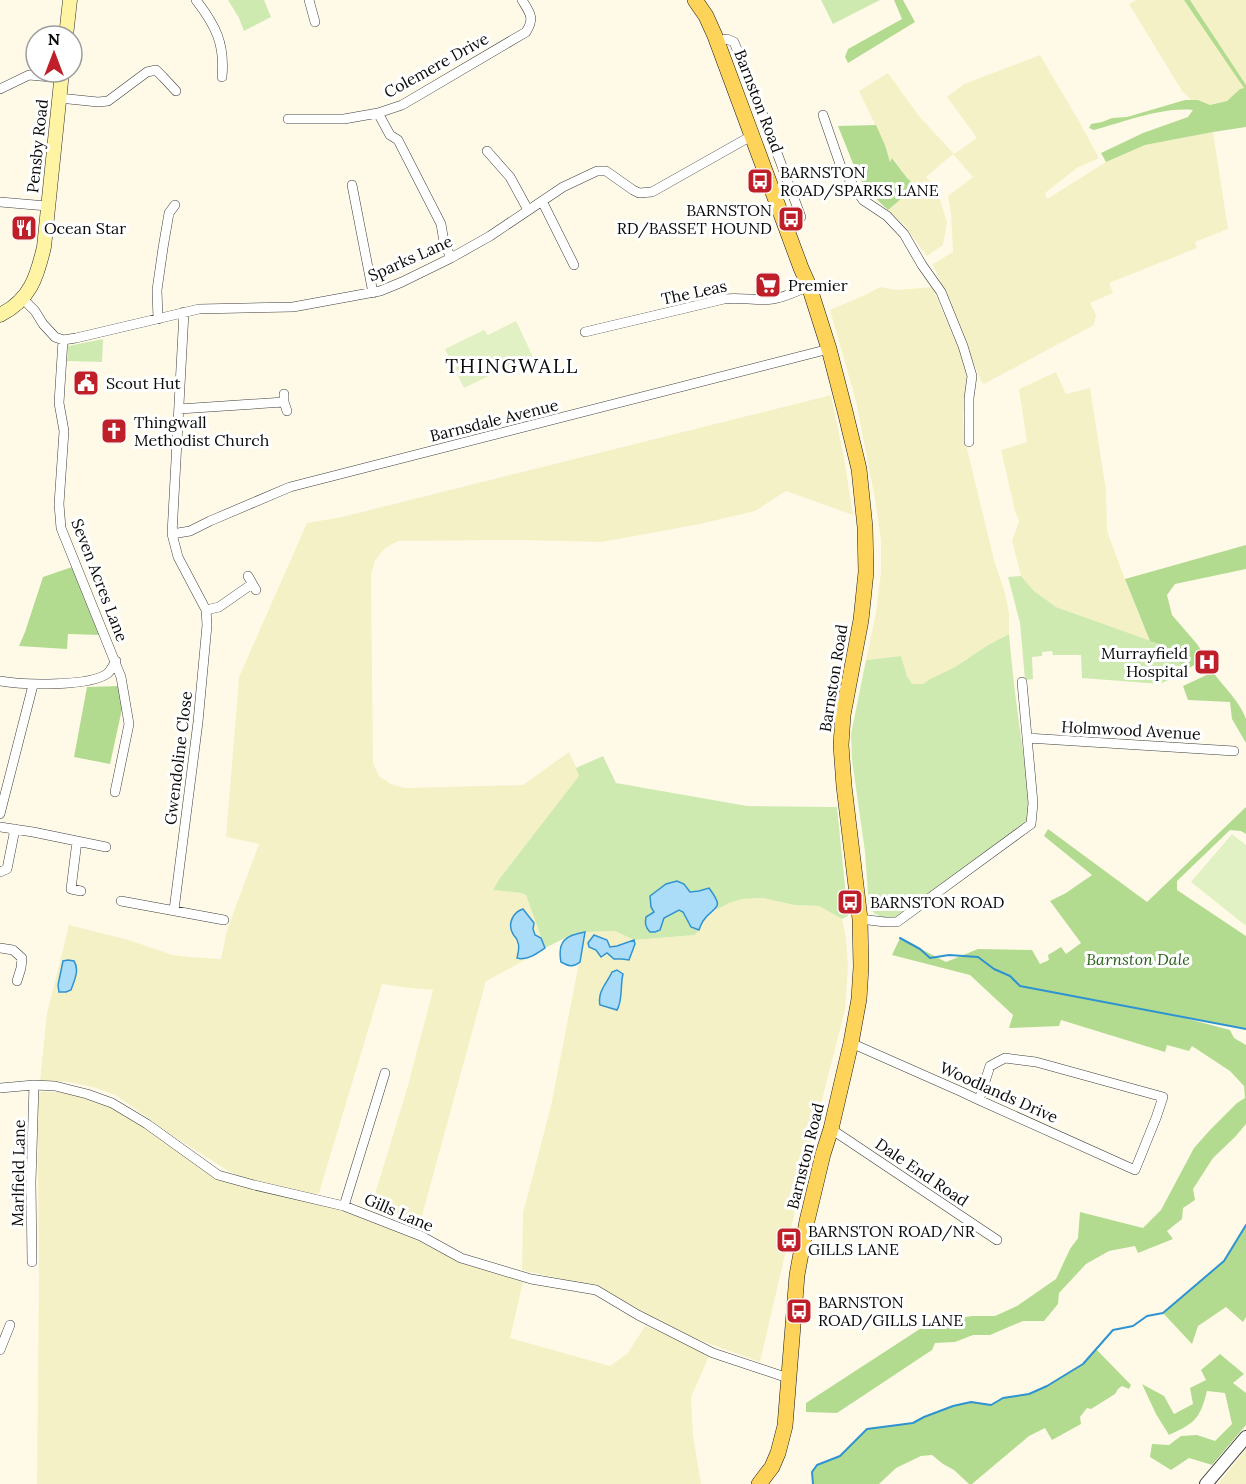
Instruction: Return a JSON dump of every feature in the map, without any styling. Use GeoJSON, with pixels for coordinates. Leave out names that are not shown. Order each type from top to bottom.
{"type":"FeatureCollection","features":[{"type":"Feature","properties":{"kind":"main road"},"geometry":{"type":"LineString","coordinates":[[67,24],[70,0]]}},
{"type":"Feature","properties":{"kind":"main road","name":"Barnston Road"},"geometry":{"type":"LineString","coordinates":[[695,0],[706,16],[717,41],[809,286],[829,349],[859,469],[865,527],[866,572],[861,620],[843,715],[841,745],[860,919],[860,986],[851,1043],[807,1221],[797,1275],[785,1426],[772,1467],[759,1484]]}},
{"type":"Feature","properties":{"kind":"main road","name":"Pensby Road"},"geometry":{"type":"LineString","coordinates":[[23,300],[33,282],[44,247],[61,84]]}},
{"type":"Feature","properties":{"kind":"main road"},"geometry":{"type":"LineString","coordinates":[[0,315],[23,300]]}},
{"type":"Feature","properties":{"kind":"street"},"geometry":{"type":"LineString","coordinates":[[196,0],[219,37],[224,63],[222,77]]}},
{"type":"Feature","properties":{"kind":"street"},"geometry":{"type":"LineString","coordinates":[[309,0],[315,22]]}},
{"type":"Feature","properties":{"kind":"street","name":"Colemere Drive"},"geometry":{"type":"LineString","coordinates":[[451,258],[444,242],[441,224],[398,140],[390,135],[378,113],[402,105],[526,32],[531,24],[531,14],[522,0]]}},
{"type":"Feature","properties":{"kind":"street"},"geometry":{"type":"LineString","coordinates":[[717,41],[727,39],[734,42],[801,217]]}},
{"type":"Feature","properties":{"kind":"street"},"geometry":{"type":"LineString","coordinates":[[59,98],[108,101],[157,66],[176,91]]}},
{"type":"Feature","properties":{"kind":"street"},"geometry":{"type":"LineString","coordinates":[[0,89],[24,77]]}},
{"type":"Feature","properties":{"kind":"street"},"geometry":{"type":"LineString","coordinates":[[288,119],[344,119],[378,113]]}},
{"type":"Feature","properties":{"kind":"street"},"geometry":{"type":"LineString","coordinates":[[823,115],[841,167],[863,200],[887,216],[904,234],[941,292],[963,346],[972,376],[969,399],[969,442]]}},
{"type":"Feature","properties":{"kind":"street","name":"Sparks Lane"},"geometry":{"type":"LineString","coordinates":[[63,340],[199,309],[293,307],[373,292],[402,282],[451,258],[490,236],[562,187],[597,171],[606,171],[639,193],[652,192],[753,135]]}},
{"type":"Feature","properties":{"kind":"street"},"geometry":{"type":"LineString","coordinates":[[487,151],[510,177],[528,210]]}},
{"type":"Feature","properties":{"kind":"street"},"geometry":{"type":"LineString","coordinates":[[352,185],[373,292]]}},
{"type":"Feature","properties":{"kind":"street"},"geometry":{"type":"LineString","coordinates":[[542,201],[574,265]]}},
{"type":"Feature","properties":{"kind":"street"},"geometry":{"type":"LineString","coordinates":[[0,202],[47,206]]}},
{"type":"Feature","properties":{"kind":"street"},"geometry":{"type":"LineString","coordinates":[[158,319],[157,290],[163,248],[169,213],[175,205]]}},
{"type":"Feature","properties":{"kind":"street","name":"The Leas"},"geometry":{"type":"LineString","coordinates":[[585,332],[724,299],[782,297],[809,286]]}},
{"type":"Feature","properties":{"kind":"street"},"geometry":{"type":"LineString","coordinates":[[23,300],[55,337],[63,340]]}},
{"type":"Feature","properties":{"kind":"street"},"geometry":{"type":"LineString","coordinates":[[184,312],[172,534],[178,557],[206,610],[219,607],[252,584]]}},
{"type":"Feature","properties":{"kind":"street","name":"Seven Acres Lane"},"geometry":{"type":"LineString","coordinates":[[63,340],[59,403],[64,431],[59,504],[61,528],[122,677],[129,724],[115,792]]}},
{"type":"Feature","properties":{"kind":"street","name":"Barnsdale Avenue"},"geometry":{"type":"LineString","coordinates":[[172,534],[190,531],[291,487],[829,349]]}},
{"type":"Feature","properties":{"kind":"street"},"geometry":{"type":"LineString","coordinates":[[179,409],[285,402]]}},
{"type":"Feature","properties":{"kind":"street","name":"Gwendoline Close"},"geometry":{"type":"LineString","coordinates":[[174,910],[198,722],[207,625],[206,610]]}},
{"type":"Feature","properties":{"kind":"street"},"geometry":{"type":"LineString","coordinates":[[0,681],[33,685],[92,681],[109,672],[116,661]]}},
{"type":"Feature","properties":{"kind":"street"},"geometry":{"type":"LineString","coordinates":[[860,919],[897,922],[1031,824],[1033,803],[1022,682]]}},
{"type":"Feature","properties":{"kind":"street"},"geometry":{"type":"LineString","coordinates":[[0,814],[33,685]]}},
{"type":"Feature","properties":{"kind":"street","name":"Holmwood Avenue"},"geometry":{"type":"LineString","coordinates":[[1027,738],[1234,751]]}},
{"type":"Feature","properties":{"kind":"street"},"geometry":{"type":"LineString","coordinates":[[0,827],[106,847]]}},
{"type":"Feature","properties":{"kind":"street"},"geometry":{"type":"LineString","coordinates":[[7,872],[15,829]]}},
{"type":"Feature","properties":{"kind":"street"},"geometry":{"type":"LineString","coordinates":[[77,841],[71,889],[81,891]]}},
{"type":"Feature","properties":{"kind":"street"},"geometry":{"type":"LineString","coordinates":[[121,901],[224,920]]}},
{"type":"Feature","properties":{"kind":"street"},"geometry":{"type":"LineString","coordinates":[[0,948],[13,950],[22,958]]}},
{"type":"Feature","properties":{"kind":"street"},"geometry":{"type":"LineString","coordinates":[[22,958],[32,953]]}},
{"type":"Feature","properties":{"kind":"street"},"geometry":{"type":"LineString","coordinates":[[17,981],[22,958]]}},
{"type":"Feature","properties":{"kind":"street","name":"Woodlands Drive"},"geometry":{"type":"LineString","coordinates":[[851,1043],[1135,1170],[1163,1097],[1036,1062],[1005,1058],[990,1066],[979,1100]]}},
{"type":"Feature","properties":{"kind":"street"},"geometry":{"type":"LineString","coordinates":[[344,1206],[385,1073]]}},
{"type":"Feature","properties":{"kind":"street","name":"Marlfield Lane"},"geometry":{"type":"LineString","coordinates":[[32,1262],[31,1182],[34,1085]]}},
{"type":"Feature","properties":{"kind":"street","name":"Gills Lane"},"geometry":{"type":"LineString","coordinates":[[0,1088],[55,1086],[112,1103],[147,1124],[219,1175],[344,1206],[421,1236],[461,1258],[531,1279],[596,1290],[638,1315],[713,1353],[788,1378]]}},
{"type":"Feature","properties":{"kind":"street","name":"Dale End Road"},"geometry":{"type":"LineString","coordinates":[[831,1129],[997,1240]]}},
{"type":"Feature","properties":{"kind":"street"},"geometry":{"type":"LineString","coordinates":[[0,1350],[10,1325]]}},
{"type":"Feature","properties":{"kind":"street"},"geometry":{"type":"LineString","coordinates":[[1206,1484],[1246,1437]]}},
{"type":"Feature","properties":{"kind":"shaded area"},"geometry":{"type":"Polygon","coordinates":[[[1136,0],[1184,0],[1244,88],[1227,101],[1210,105],[1191,100],[1182,91],[1129,4],[1136,0]]]}},
{"type":"Feature","properties":{"kind":"shaded area"},"geometry":{"type":"Polygon","coordinates":[[[1190,0],[1246,0],[1246,85],[1190,0]]]}},
{"type":"Feature","properties":{"kind":"shaded area"},"geometry":{"type":"Polygon","coordinates":[[[1040,55],[1099,158],[1077,168],[1045,193],[1047,199],[1106,162],[1145,145],[1213,132],[1228,229],[1195,242],[1197,248],[1109,283],[1113,293],[1090,303],[1096,315],[1094,325],[984,384],[933,264],[953,252],[948,196],[973,177],[953,154],[926,177],[936,187],[947,222],[943,245],[927,256],[904,225],[888,210],[915,186],[893,158],[890,163],[885,145],[859,91],[888,73],[919,116],[954,154],[977,138],[947,97],[964,84],[1040,55]]]}},
{"type":"Feature","properties":{"kind":"shaded area"},"geometry":{"type":"Polygon","coordinates":[[[880,287],[896,290],[932,287],[960,351],[967,377],[963,415],[964,436],[1009,613],[1009,634],[923,684],[912,684],[901,656],[866,660],[876,613],[881,572],[881,541],[856,401],[830,310],[880,287]]]}},
{"type":"Feature","properties":{"kind":"shaded area"},"geometry":{"type":"Polygon","coordinates":[[[1056,372],[1066,394],[1090,388],[1106,490],[1107,531],[1150,641],[1056,607],[1034,591],[1021,576],[1012,541],[1019,521],[1001,450],[1027,442],[1019,389],[1056,372]]]}},
{"type":"Feature","properties":{"kind":"shaded area"},"geometry":{"type":"Polygon","coordinates":[[[831,395],[853,515],[786,491],[755,511],[700,524],[602,542],[398,541],[384,549],[375,561],[371,575],[373,763],[379,776],[391,784],[405,788],[523,785],[569,752],[580,776],[500,878],[494,890],[526,895],[545,948],[486,981],[419,1227],[375,1213],[371,1207],[407,1089],[433,990],[382,984],[319,1193],[309,1195],[246,1179],[230,1172],[173,1136],[117,1096],[69,1082],[40,1081],[47,1013],[69,925],[129,940],[173,955],[221,959],[227,930],[259,844],[226,837],[239,677],[307,523],[342,517],[831,395]]]}},
{"type":"Feature","properties":{"kind":"shaded area"},"geometry":{"type":"Polygon","coordinates":[[[763,898],[794,905],[819,906],[842,919],[848,967],[845,1010],[808,1155],[760,1362],[699,1340],[652,1319],[596,1287],[522,1270],[523,1213],[551,1106],[585,932],[615,931],[634,940],[695,935],[704,920],[716,910],[742,899],[763,898]]]}},
{"type":"Feature","properties":{"kind":"shaded area"},"geometry":{"type":"Polygon","coordinates":[[[39,1092],[80,1096],[106,1104],[133,1118],[210,1174],[354,1214],[419,1241],[459,1262],[523,1282],[510,1338],[610,1366],[628,1353],[645,1326],[711,1352],[691,1397],[693,1435],[701,1484],[37,1484],[39,1265],[37,1097],[39,1092]]]}},
{"type":"Feature","properties":{"kind":"shaded area"},"geometry":{"type":"Polygon","coordinates":[[[1246,1449],[1246,1484],[1218,1484],[1246,1449]]]}},
{"type":"Feature","properties":{"kind":"green space"},"geometry":{"type":"Polygon","coordinates":[[[228,0],[264,0],[271,17],[244,31],[228,0]]]}},
{"type":"Feature","properties":{"kind":"green space"},"geometry":{"type":"Polygon","coordinates":[[[821,0],[880,0],[833,24],[821,0]]]}},
{"type":"Feature","properties":{"kind":"green space"},"geometry":{"type":"Polygon","coordinates":[[[894,0],[903,0],[915,22],[848,63],[845,57],[848,49],[902,19],[894,0]]]}},
{"type":"Feature","properties":{"kind":"green space"},"geometry":{"type":"Polygon","coordinates":[[[1184,0],[1190,0],[1246,85],[1246,127],[1145,145],[1106,162],[1101,153],[1143,133],[1188,117],[1193,110],[1156,113],[1094,130],[1089,128],[1091,124],[1112,118],[1127,117],[1185,100],[1198,100],[1210,105],[1227,101],[1244,88],[1184,0]]]}},
{"type":"Feature","properties":{"kind":"green space"},"geometry":{"type":"Polygon","coordinates":[[[876,125],[890,162],[892,158],[916,186],[888,210],[869,192],[858,176],[838,126],[876,125]]]}},
{"type":"Feature","properties":{"kind":"green space"},"geometry":{"type":"Polygon","coordinates":[[[516,321],[535,361],[506,374],[503,369],[464,388],[445,349],[484,330],[488,335],[516,321]]]}},
{"type":"Feature","properties":{"kind":"green space"},"geometry":{"type":"Polygon","coordinates":[[[103,339],[102,362],[67,361],[68,346],[103,339]]]}},
{"type":"Feature","properties":{"kind":"green space"},"geometry":{"type":"Polygon","coordinates":[[[1246,545],[1246,569],[1175,584],[1167,595],[1172,615],[1206,658],[1186,670],[1165,646],[1150,641],[1125,579],[1246,545]]]}},
{"type":"Feature","properties":{"kind":"green space"},"geometry":{"type":"Polygon","coordinates":[[[72,567],[100,635],[68,634],[67,649],[19,646],[43,577],[72,567]]]}},
{"type":"Feature","properties":{"kind":"green space"},"geometry":{"type":"Polygon","coordinates":[[[1021,576],[1034,591],[1056,607],[1165,646],[1186,670],[1160,684],[1082,678],[1081,655],[1053,655],[1052,651],[1042,652],[1042,656],[1032,657],[1033,679],[1025,680],[1020,623],[1008,577],[1021,576]]]}},
{"type":"Feature","properties":{"kind":"green space"},"geometry":{"type":"Polygon","coordinates":[[[1009,634],[1027,779],[1027,821],[900,918],[885,918],[875,914],[869,907],[851,734],[866,660],[901,656],[912,684],[923,684],[1009,634]]]}},
{"type":"Feature","properties":{"kind":"green space"},"geometry":{"type":"Polygon","coordinates":[[[1213,672],[1244,713],[1246,743],[1232,719],[1230,702],[1188,700],[1183,686],[1213,672]]]}},
{"type":"Feature","properties":{"kind":"green space"},"geometry":{"type":"Polygon","coordinates":[[[119,686],[122,709],[110,764],[74,757],[87,687],[119,686]]]}},
{"type":"Feature","properties":{"kind":"green space"},"geometry":{"type":"Polygon","coordinates":[[[603,756],[616,783],[747,806],[837,807],[848,916],[842,919],[819,906],[794,905],[763,898],[742,899],[716,910],[718,904],[699,891],[689,892],[684,884],[648,915],[664,918],[679,910],[683,912],[691,927],[699,930],[695,935],[634,940],[615,931],[585,932],[575,933],[545,948],[526,895],[493,890],[579,776],[576,768],[603,756]]]}},
{"type":"Feature","properties":{"kind":"green space","name":"Barnston Dale"},"geometry":{"type":"Polygon","coordinates":[[[1246,807],[1246,834],[1230,830],[1177,881],[1177,890],[1246,936],[1246,1029],[1177,1016],[1230,1030],[1234,1038],[1246,1045],[1246,1124],[1213,1158],[1193,1189],[1195,1200],[1183,1208],[1182,1219],[1167,1231],[1173,1239],[1138,1253],[1135,1246],[1109,1251],[1086,1264],[1059,1293],[1058,1304],[1044,1321],[1023,1321],[990,1335],[973,1335],[955,1342],[935,1343],[932,1350],[837,1413],[806,1412],[806,1403],[929,1323],[972,1316],[995,1316],[1017,1306],[1056,1279],[1070,1249],[1078,1238],[1080,1212],[1143,1228],[1161,1210],[1194,1148],[1237,1103],[1245,1098],[1244,1086],[1230,1071],[1192,1046],[1189,1051],[1167,1045],[1165,1052],[1061,1020],[1059,1026],[1009,1028],[1013,1015],[970,975],[892,955],[900,938],[946,962],[978,949],[1032,950],[1040,964],[1049,960],[1048,955],[1061,947],[1066,954],[1081,943],[1050,901],[1092,875],[1044,836],[1048,829],[1147,902],[1246,807]]]}},
{"type":"Feature","properties":{"kind":"green space"},"geometry":{"type":"Polygon","coordinates":[[[1232,834],[1246,845],[1246,926],[1191,882],[1232,834]]]}},
{"type":"Feature","properties":{"kind":"green space"},"geometry":{"type":"Polygon","coordinates":[[[1246,1225],[1246,1317],[1243,1322],[1226,1307],[1198,1326],[1192,1344],[1163,1313],[1224,1261],[1246,1225]]]}},
{"type":"Feature","properties":{"kind":"green space"},"geometry":{"type":"Polygon","coordinates":[[[1096,1349],[1131,1385],[1129,1389],[1122,1386],[1115,1394],[1091,1409],[1087,1408],[1080,1417],[1081,1424],[1052,1440],[1045,1428],[1029,1436],[972,1484],[932,1455],[921,1456],[896,1468],[879,1484],[813,1484],[812,1472],[817,1465],[840,1456],[867,1429],[913,1423],[953,1406],[971,1402],[991,1405],[1003,1398],[1029,1394],[1083,1364],[1096,1349]]]}},
{"type":"Feature","properties":{"kind":"green space"},"geometry":{"type":"Polygon","coordinates":[[[1220,1354],[1244,1374],[1233,1383],[1246,1393],[1246,1425],[1212,1465],[1189,1458],[1171,1470],[1150,1457],[1152,1444],[1169,1445],[1181,1436],[1197,1435],[1215,1441],[1232,1424],[1225,1393],[1207,1391],[1202,1408],[1195,1419],[1169,1435],[1142,1384],[1164,1396],[1174,1414],[1193,1404],[1190,1388],[1206,1380],[1201,1370],[1220,1354]]]}},
{"type":"Feature","properties":{"kind":"water"},"geometry":{"type":"Polygon","coordinates":[[[677,881],[684,884],[690,892],[709,888],[717,901],[716,907],[703,921],[699,930],[691,927],[683,912],[679,910],[664,918],[660,930],[650,932],[646,927],[646,917],[654,912],[650,896],[666,884],[677,881]]]}},
{"type":"Feature","properties":{"kind":"water"},"geometry":{"type":"Polygon","coordinates":[[[523,909],[534,923],[535,935],[541,938],[545,948],[532,956],[521,959],[517,958],[519,945],[511,930],[511,922],[514,916],[523,909]]]}},
{"type":"Feature","properties":{"kind":"water"},"geometry":{"type":"Polygon","coordinates":[[[585,932],[580,962],[570,966],[561,962],[560,949],[564,940],[585,932]]]}},
{"type":"Feature","properties":{"kind":"water"},"geometry":{"type":"Polygon","coordinates":[[[594,935],[607,940],[610,947],[634,940],[635,944],[629,960],[614,959],[607,953],[601,957],[596,950],[589,947],[588,943],[594,935]]]}},
{"type":"Feature","properties":{"kind":"water"},"geometry":{"type":"Polygon","coordinates":[[[68,960],[76,964],[75,979],[71,990],[59,992],[58,985],[63,961],[68,960]]]}},
{"type":"Feature","properties":{"kind":"water"},"geometry":{"type":"Polygon","coordinates":[[[617,970],[623,974],[617,1010],[600,1005],[599,1000],[612,972],[617,970]]]}},
{"type":"Feature","properties":{"kind":"waterway"},"geometry":{"type":"LineString","coordinates":[[900,938],[920,949],[930,958],[949,955],[978,957],[994,969],[1010,976],[1020,986],[1246,1029]]}},
{"type":"Feature","properties":{"kind":"waterway"},"geometry":{"type":"LineString","coordinates":[[813,1484],[812,1472],[817,1465],[840,1456],[867,1429],[913,1423],[953,1406],[971,1402],[991,1405],[1003,1398],[1029,1394],[1047,1386],[1083,1364],[1113,1330],[1133,1326],[1147,1316],[1163,1313],[1224,1261],[1246,1225]]}},
{"type":"Feature","properties":{"kind":"place","name":"BARNSTON ROAD/SPARKS LANE"},"geometry":{"type":"Point","coordinates":[760,181]}},
{"type":"Feature","properties":{"kind":"place","name":"BARNSTON RD/BASSET HOUND"},"geometry":{"type":"Point","coordinates":[791,219]}},
{"type":"Feature","properties":{"kind":"place","name":"Ocean Star"},"geometry":{"type":"Point","coordinates":[24,228]}},
{"type":"Feature","properties":{"kind":"place","name":"Premier"},"geometry":{"type":"Point","coordinates":[768,285]}},
{"type":"Feature","properties":{"kind":"place","name":"Scout Hut"},"geometry":{"type":"Point","coordinates":[86,383]}},
{"type":"Feature","properties":{"kind":"place","name":"Thingwall Methodist Church"},"geometry":{"type":"Point","coordinates":[114,431]}},
{"type":"Feature","properties":{"kind":"place","name":"Murrayfield Hospital"},"geometry":{"type":"Point","coordinates":[1207,662]}},
{"type":"Feature","properties":{"kind":"place","name":"BARNSTON ROAD"},"geometry":{"type":"Point","coordinates":[850,902]}},
{"type":"Feature","properties":{"kind":"place","name":"BARNSTON ROAD/NR GILLS LANE"},"geometry":{"type":"Point","coordinates":[789,1240]}},
{"type":"Feature","properties":{"kind":"place","name":"BARNSTON ROAD/GILLS LANE"},"geometry":{"type":"Point","coordinates":[799,1311]}},
{"type":"Feature","properties":{"kind":"district","name":"THINGWALL"},"geometry":{"type":"Point","coordinates":[512,365]}}]}
